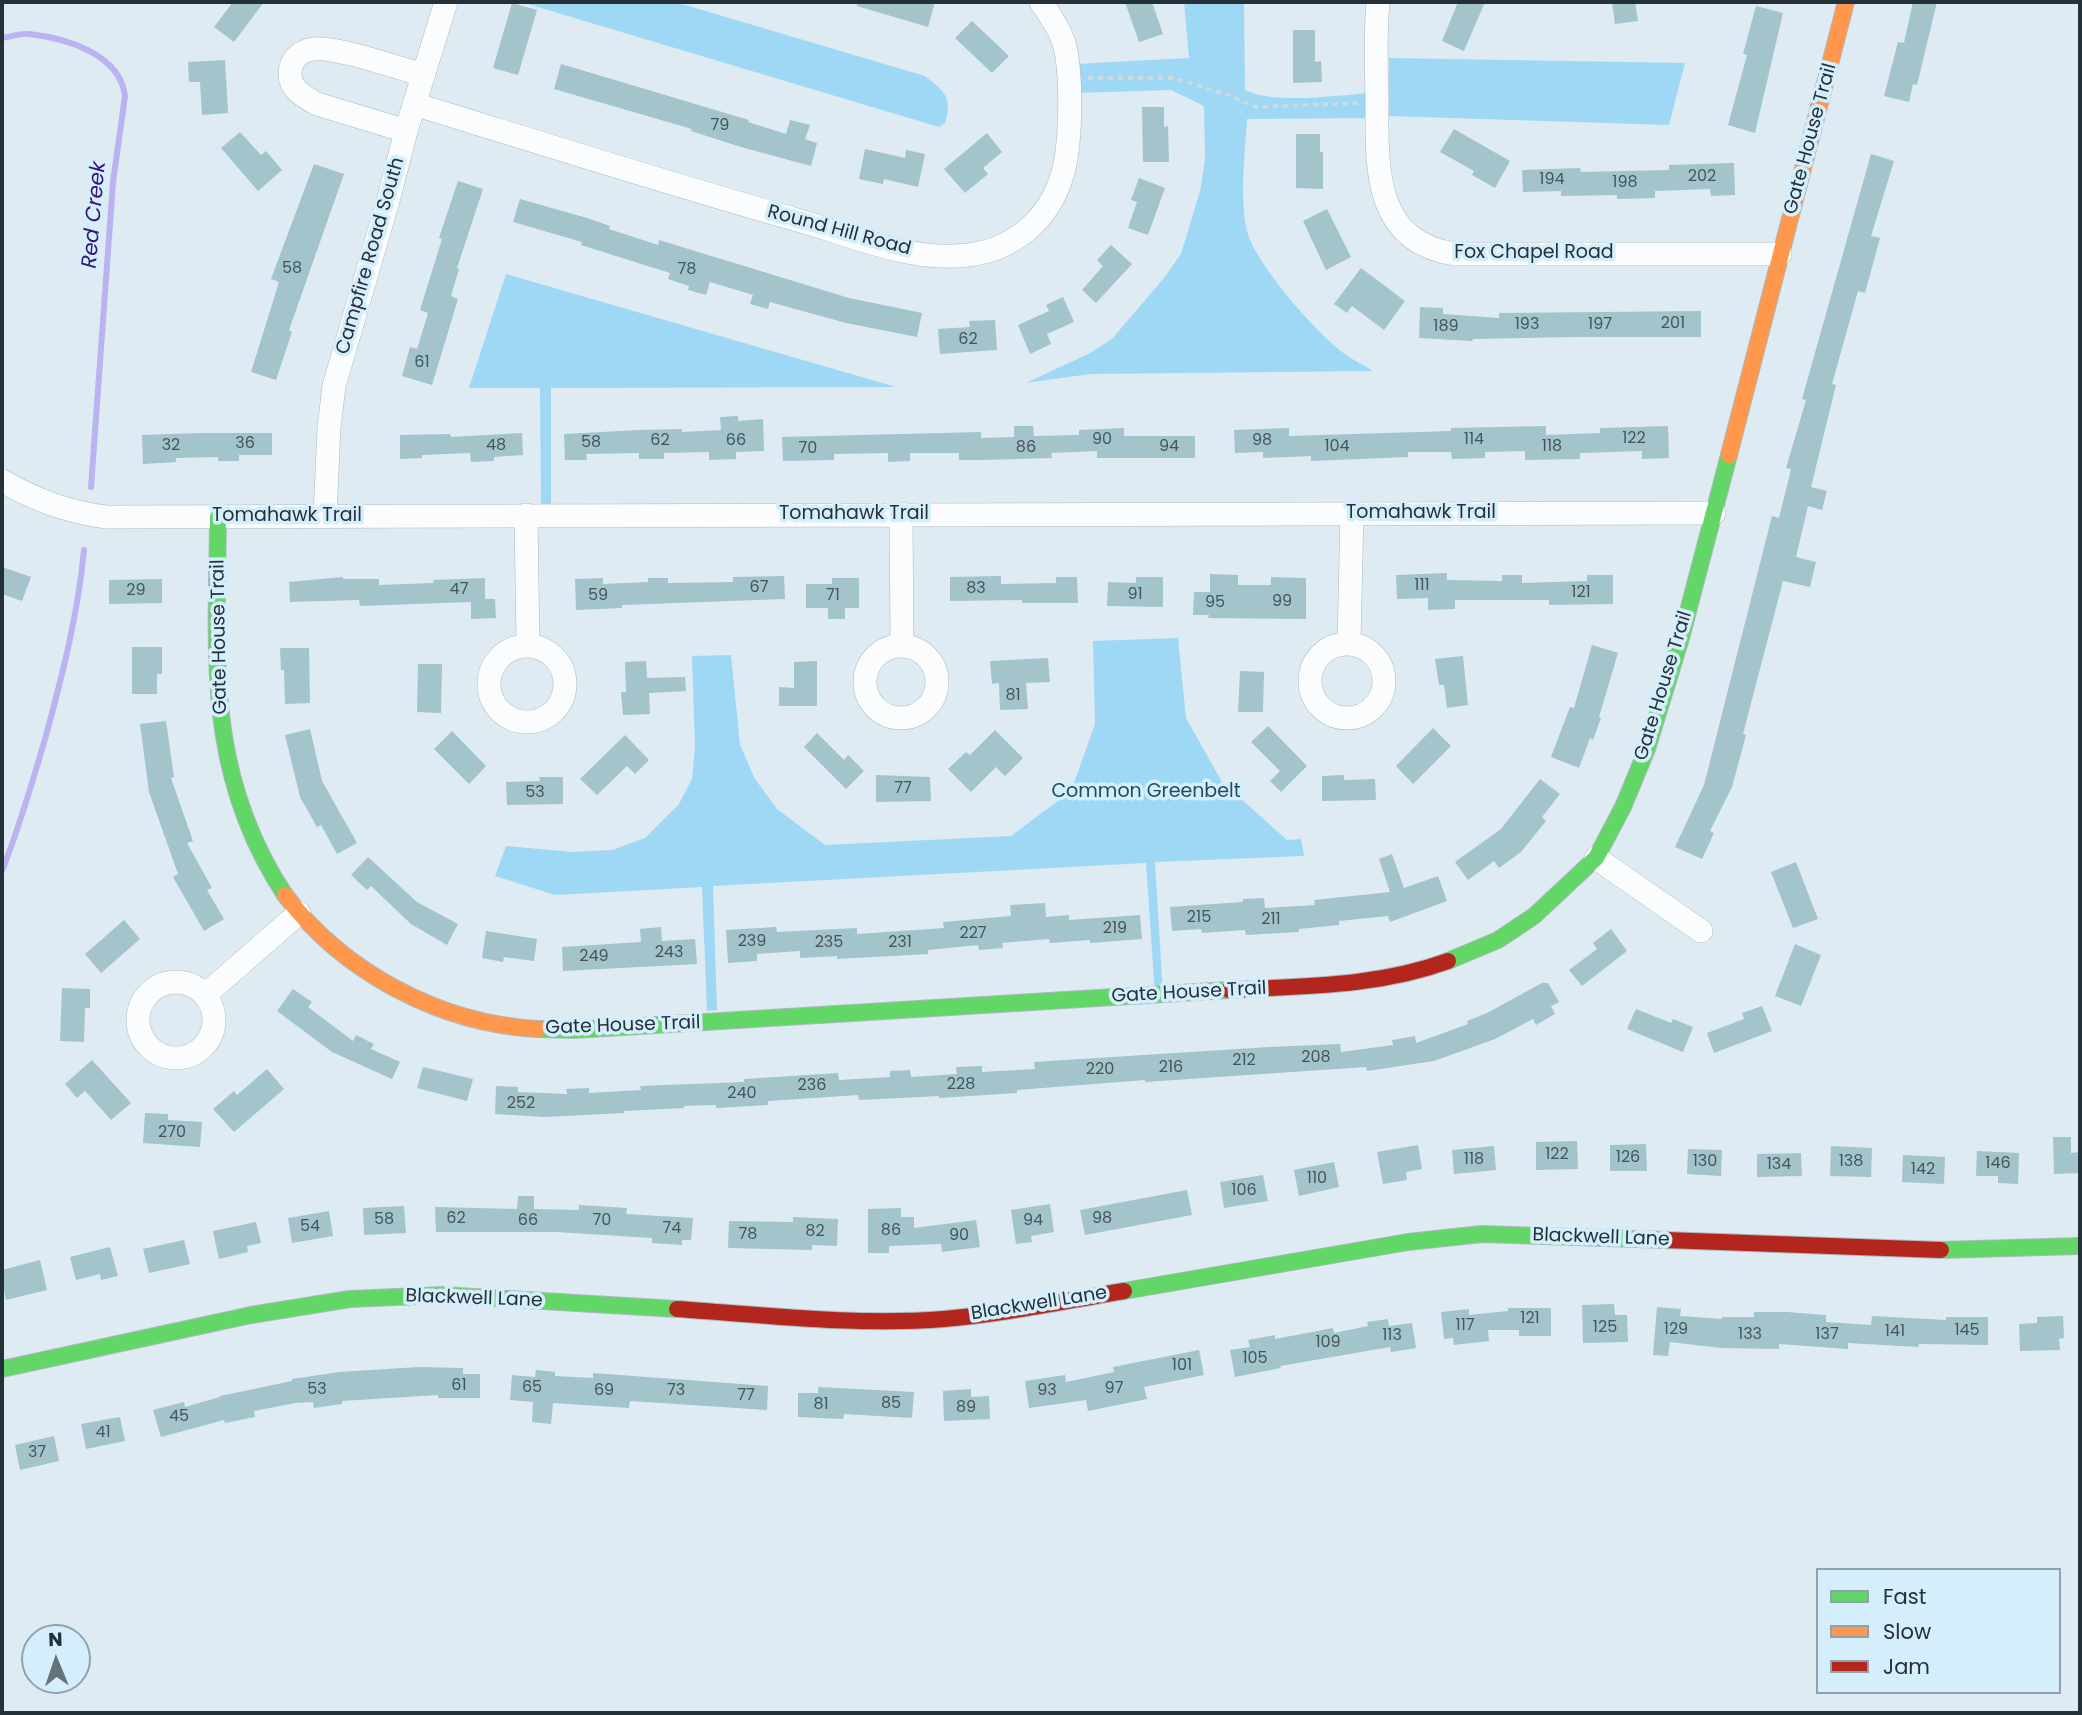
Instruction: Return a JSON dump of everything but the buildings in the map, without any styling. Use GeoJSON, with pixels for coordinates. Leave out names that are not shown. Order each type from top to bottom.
{"type":"FeatureCollection","features":[{"type":"Feature","properties":{"kind":"street","name":"Campfire Road South"},"geometry":{"type":"LineString","coordinates":[[325,516],[328,428],[334,386],[406,131],[446,2]]}},
{"type":"Feature","properties":{"kind":"street","name":"Round Hill Road"},"geometry":{"type":"LineString","coordinates":[[414,104],[774,214],[912,253],[943,256],[989,251],[1013,240],[1051,205],[1061,182],[1068,152],[1068,79],[1063,42],[1041,2]]}},
{"type":"Feature","properties":{"kind":"street","name":"Fox Chapel Road"},"geometry":{"type":"LineString","coordinates":[[1378,2],[1378,172],[1381,188],[1394,217],[1416,241],[1427,247],[1455,254],[1780,254]]}},
{"type":"Feature","properties":{"kind":"street","name":"Gate House Trail"},"geometry":{"type":"LineString","coordinates":[[218,517],[218,653],[225,746],[237,797],[254,840],[276,880],[299,913],[323,937],[360,966],[440,1009],[489,1024],[573,1030],[1382,980],[1434,967],[1498,940],[1534,916],[1596,858],[1623,807],[1647,749],[1681,638],[1846,2]]}},
{"type":"Feature","properties":{"kind":"street"},"geometry":{"type":"LineString","coordinates":[[406,131],[317,104],[295,88],[290,77],[291,65],[303,51],[326,49],[423,75]]}},
{"type":"Feature","properties":{"kind":"street","name":"Tomahawk Trail"},"geometry":{"type":"LineString","coordinates":[[2,481],[33,499],[84,514],[106,517],[1714,513]]}},
{"type":"Feature","properties":{"kind":"street"},"geometry":{"type":"LineString","coordinates":[[1349,643],[1352,513]]}},
{"type":"Feature","properties":{"kind":"street"},"geometry":{"type":"LineString","coordinates":[[901,514],[902,645]]}},
{"type":"Feature","properties":{"kind":"street"},"geometry":{"type":"LineString","coordinates":[[526,515],[528,646]]}},
{"type":"Feature","properties":{"kind":"street"},"geometry":{"type":"LineString","coordinates":[[1596,858],[1701,931]]}},
{"type":"Feature","properties":{"kind":"street"},"geometry":{"type":"LineString","coordinates":[[205,995],[299,913]]}},
{"type":"Feature","properties":{"kind":"street","name":"Blackwell Lane"},"geometry":{"type":"LineString","coordinates":[[2,1369],[251,1315],[350,1298],[442,1295],[864,1321],[942,1319],[1010,1311],[1408,1242],[1482,1234],[1937,1250],[2080,1246]]}},
{"type":"Feature","properties":{"kind":"path"},"geometry":{"type":"LineString","coordinates":[[1068,79],[1172,78],[1226,94],[1256,107],[1377,102]]}},
{"type":"Feature","properties":{"kind":"green space"},"geometry":{"type":"Polygon","coordinates":[[[521,2],[675,2],[925,76],[945,95],[948,107],[945,123],[939,127],[521,2]]]}},
{"type":"Feature","properties":{"kind":"green space"},"geometry":{"type":"Polygon","coordinates":[[[1184,2],[1244,2],[1245,90],[1257,95],[1289,98],[1372,93],[1373,118],[1247,119],[1243,187],[1246,227],[1260,258],[1273,277],[1303,314],[1333,344],[1373,371],[1090,374],[1026,383],[1090,353],[1112,339],[1181,254],[1200,191],[1205,160],[1204,106],[1171,90],[1077,93],[1075,64],[1189,58],[1184,2]]]}},
{"type":"Feature","properties":{"kind":"green space"},"geometry":{"type":"Polygon","coordinates":[[[1389,58],[1685,63],[1669,125],[1389,116],[1389,58]]]}},
{"type":"Feature","properties":{"kind":"green space"},"geometry":{"type":"Polygon","coordinates":[[[506,274],[896,387],[551,388],[551,509],[541,509],[540,388],[469,388],[506,274]]]}},
{"type":"Feature","properties":{"kind":"green space","name":"Common Greenbelt"},"geometry":{"type":"Polygon","coordinates":[[[1178,638],[1186,718],[1222,782],[1287,840],[1301,839],[1304,856],[1155,862],[1163,994],[1155,995],[1146,863],[713,886],[717,1010],[707,1011],[702,887],[555,895],[495,876],[506,846],[573,852],[612,850],[645,838],[679,804],[692,779],[695,748],[692,656],[731,655],[740,745],[755,779],[777,809],[825,845],[1011,836],[1071,791],[1095,724],[1093,641],[1178,638]]]}},
{"type":"Feature","properties":{"kind":"waterway","name":"Red Creek"},"geometry":{"type":"LineString","coordinates":[[2,38],[26,34],[44,36],[89,51],[113,69],[121,81],[125,96],[113,182],[91,487]]}},
{"type":"Feature","properties":{"kind":"waterway","name":"Red Creek"},"geometry":{"type":"LineString","coordinates":[[2,871],[45,739],[74,622],[84,550]]}},
{"type":"Feature","properties":{"kind":"traffic: fast"},"geometry":{"type":"LineString","coordinates":[[1448,961],[1498,940],[1534,916],[1596,858],[1623,807],[1647,749],[1681,638],[1729,455]]}},
{"type":"Feature","properties":{"kind":"traffic: fast"},"geometry":{"type":"LineString","coordinates":[[218,517],[217,665],[228,758],[240,804],[259,849],[285,895]]}},
{"type":"Feature","properties":{"kind":"traffic: fast"},"geometry":{"type":"LineString","coordinates":[[538,1029],[574,1030],[1229,990]]}},
{"type":"Feature","properties":{"kind":"traffic: fast"},"geometry":{"type":"LineString","coordinates":[[1124,1291],[1408,1242],[1482,1234],[1665,1240]]}},
{"type":"Feature","properties":{"kind":"traffic: fast"},"geometry":{"type":"LineString","coordinates":[[1941,1250],[2080,1246]]}},
{"type":"Feature","properties":{"kind":"traffic: fast"},"geometry":{"type":"LineString","coordinates":[[2,1369],[251,1315],[350,1299],[442,1295],[677,1309]]}},
{"type":"Feature","properties":{"kind":"traffic: slow"},"geometry":{"type":"LineString","coordinates":[[1729,455],[1846,2]]}},
{"type":"Feature","properties":{"kind":"traffic: slow"},"geometry":{"type":"LineString","coordinates":[[285,895],[335,948],[396,989],[465,1017],[538,1029]]}},
{"type":"Feature","properties":{"kind":"traffic: jam"},"geometry":{"type":"LineString","coordinates":[[1229,990],[1367,981],[1421,970],[1448,961]]}},
{"type":"Feature","properties":{"kind":"traffic: jam"},"geometry":{"type":"LineString","coordinates":[[1665,1240],[1941,1250]]}},
{"type":"Feature","properties":{"kind":"traffic: jam"},"geometry":{"type":"LineString","coordinates":[[677,1309],[811,1319],[911,1321],[989,1314],[1124,1291]]}}]}
